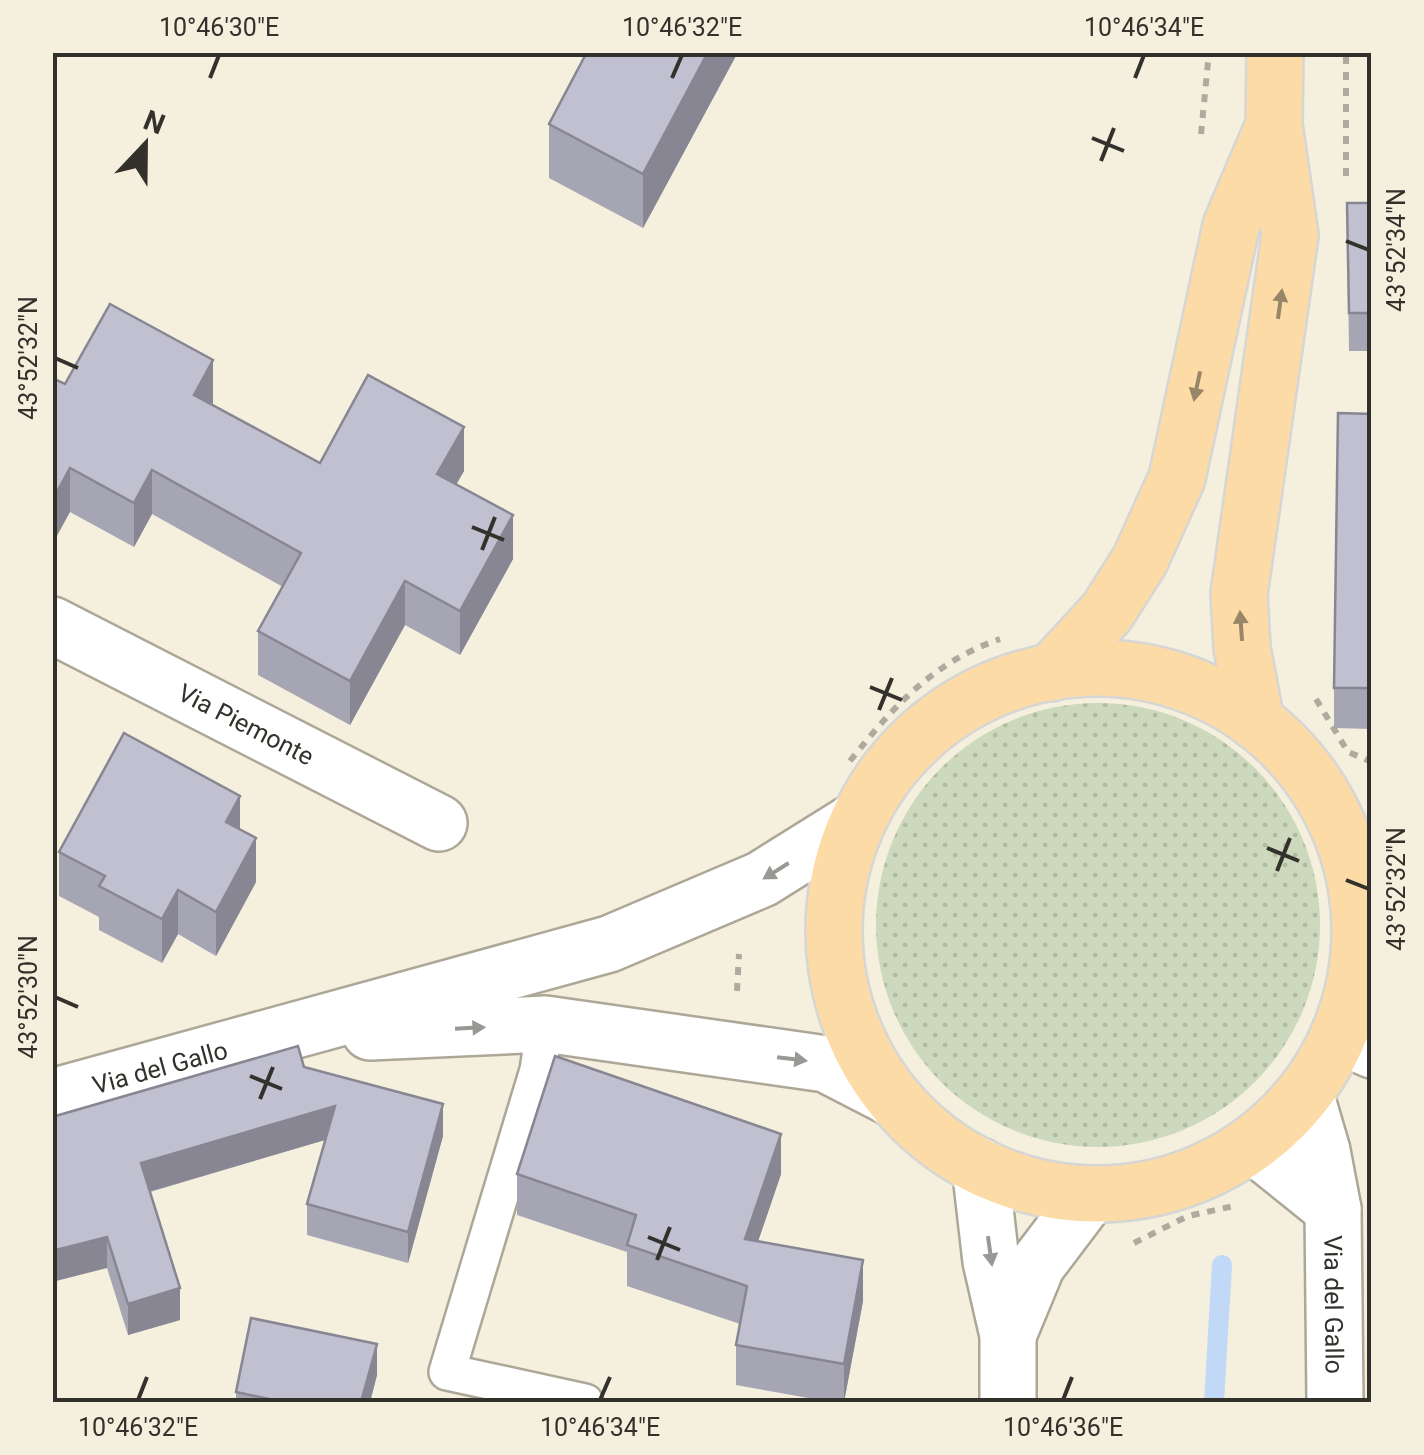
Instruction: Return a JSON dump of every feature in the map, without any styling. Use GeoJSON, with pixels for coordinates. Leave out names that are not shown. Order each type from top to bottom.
{"type":"FeatureCollection","features":[{"type":"Feature","properties":{"kind":"main road"},"geometry":{"type":"LineString","coordinates":[[1256,722],[1242,648],[1239,594],[1290,235],[1274,125],[1275,52]]}},
{"type":"Feature","properties":{"kind":"main road"},"geometry":{"type":"LineString","coordinates":[[1051,672],[1107,612],[1140,560],[1177,478],[1231,226],[1274,125]]}},
{"type":"Feature","properties":{"kind":"main road"},"geometry":{"type":"LineString","coordinates":[[1094,668],[1152,675],[1220,700],[1256,722],[1297,761],[1314,784],[1335,818],[1349,856],[1358,896],[1364,971],[1356,1043],[1252,1144],[1175,1183],[1133,1192],[1090,1194],[1051,1190],[1014,1181],[980,1166],[934,1137],[894,1100],[866,1058],[846,1013],[836,964],[834,915],[839,882],[858,819],[884,776],[918,738],[957,708],[1002,685],[1051,672],[1094,668]]}},
{"type":"Feature","properties":{"kind":"main road"},"geometry":{"type":"LineString","coordinates":[[1314,784],[1372,796]]}},
{"type":"Feature","properties":{"kind":"street","name":"Via Piemonte"},"geometry":{"type":"LineString","coordinates":[[52,624],[439,824]]}},
{"type":"Feature","properties":{"kind":"street"},"geometry":{"type":"LineString","coordinates":[[268,1037],[609,944],[762,880],[858,819]]}},
{"type":"Feature","properties":{"kind":"street"},"geometry":{"type":"LineString","coordinates":[[268,1037],[545,1024],[826,1064],[894,1100]]}},
{"type":"Feature","properties":{"kind":"street","name":"Via del Gallo"},"geometry":{"type":"LineString","coordinates":[[52,1097],[268,1037]]}},
{"type":"Feature","properties":{"kind":"street","name":"Via del Gallo"},"geometry":{"type":"LineString","coordinates":[[1305,1093],[1333,1209],[1336,1402]]}},
{"type":"Feature","properties":{"kind":"street"},"geometry":{"type":"LineString","coordinates":[[1252,1144],[1333,1209]]}},
{"type":"Feature","properties":{"kind":"street"},"geometry":{"type":"LineString","coordinates":[[980,1166],[991,1261],[1008,1335],[1008,1402]]}},
{"type":"Feature","properties":{"kind":"street"},"geometry":{"type":"LineString","coordinates":[[1008,1335],[1037,1265],[1090,1194]]}},
{"type":"Feature","properties":{"kind":"lane"},"geometry":{"type":"LineString","coordinates":[[545,1024],[538,1070],[447,1372],[585,1402]]}},
{"type":"Feature","properties":{"kind":"path"},"geometry":{"type":"LineString","coordinates":[[1200,147],[1209,52]]}},
{"type":"Feature","properties":{"kind":"path"},"geometry":{"type":"LineString","coordinates":[[847,764],[893,707],[966,651],[1012,635]]}},
{"type":"Feature","properties":{"kind":"path"},"geometry":{"type":"LineString","coordinates":[[734,1052],[739,954]]}},
{"type":"Feature","properties":{"kind":"path"},"geometry":{"type":"LineString","coordinates":[[1122,1254],[1136,1242],[1188,1216],[1233,1206],[1252,1211]]}},
{"type":"Feature","properties":{"kind":"green space"},"geometry":{"type":"Polygon","coordinates":[[[1098,703],[1141,707],[1183,720],[1222,740],[1255,768],[1283,801],[1303,840],[1316,882],[1320,925],[1316,968],[1303,1010],[1283,1049],[1255,1082],[1222,1110],[1183,1130],[1141,1143],[1098,1147],[1055,1143],[1013,1130],[974,1110],[941,1082],[913,1049],[893,1010],[880,968],[876,925],[880,882],[893,840],[913,801],[941,768],[974,740],[1013,720],[1055,707],[1098,703]]]}},
{"type":"Feature","properties":{"kind":"building"},"geometry":{"type":"Polygon","coordinates":[[[587,52],[708,52],[643,174],[549,124],[587,52]]]}},
{"type":"Feature","properties":{"kind":"building"},"geometry":{"type":"Polygon","coordinates":[[[1347,203],[1372,203],[1372,313],[1349,313],[1347,203]]]}},
{"type":"Feature","properties":{"kind":"building"},"geometry":{"type":"Polygon","coordinates":[[[110,304],[213,360],[194,395],[320,463],[368,375],[464,427],[437,474],[513,515],[460,611],[405,581],[350,681],[258,631],[301,553],[152,470],[134,503],[70,468],[52,501],[52,378],[65,384],[110,304]]]}},
{"type":"Feature","properties":{"kind":"building"},"geometry":{"type":"Polygon","coordinates":[[[1338,413],[1372,414],[1372,688],[1334,688],[1338,413]]]}},
{"type":"Feature","properties":{"kind":"building"},"geometry":{"type":"Polygon","coordinates":[[[124,733],[240,796],[226,822],[256,838],[216,912],[178,890],[162,919],[99,886],[105,876],[59,852],[124,733]]]}},
{"type":"Feature","properties":{"kind":"building"},"geometry":{"type":"Polygon","coordinates":[[[298,1046],[304,1067],[443,1104],[408,1232],[307,1204],[335,1106],[141,1163],[180,1288],[128,1304],[107,1237],[52,1251],[52,1117],[298,1046]]]}},
{"type":"Feature","properties":{"kind":"building"},"geometry":{"type":"Polygon","coordinates":[[[555,1056],[781,1134],[745,1239],[863,1260],[844,1364],[736,1345],[747,1286],[627,1245],[636,1215],[517,1174],[555,1056]]]}},
{"type":"Feature","properties":{"kind":"building"},"geometry":{"type":"Polygon","coordinates":[[[251,1318],[377,1344],[361,1402],[283,1402],[236,1392],[251,1318]]]}},
{"type":"Feature","properties":{"kind":"waterway"},"geometry":{"type":"LineString","coordinates":[[1214,1402],[1222,1265]]}}]}
